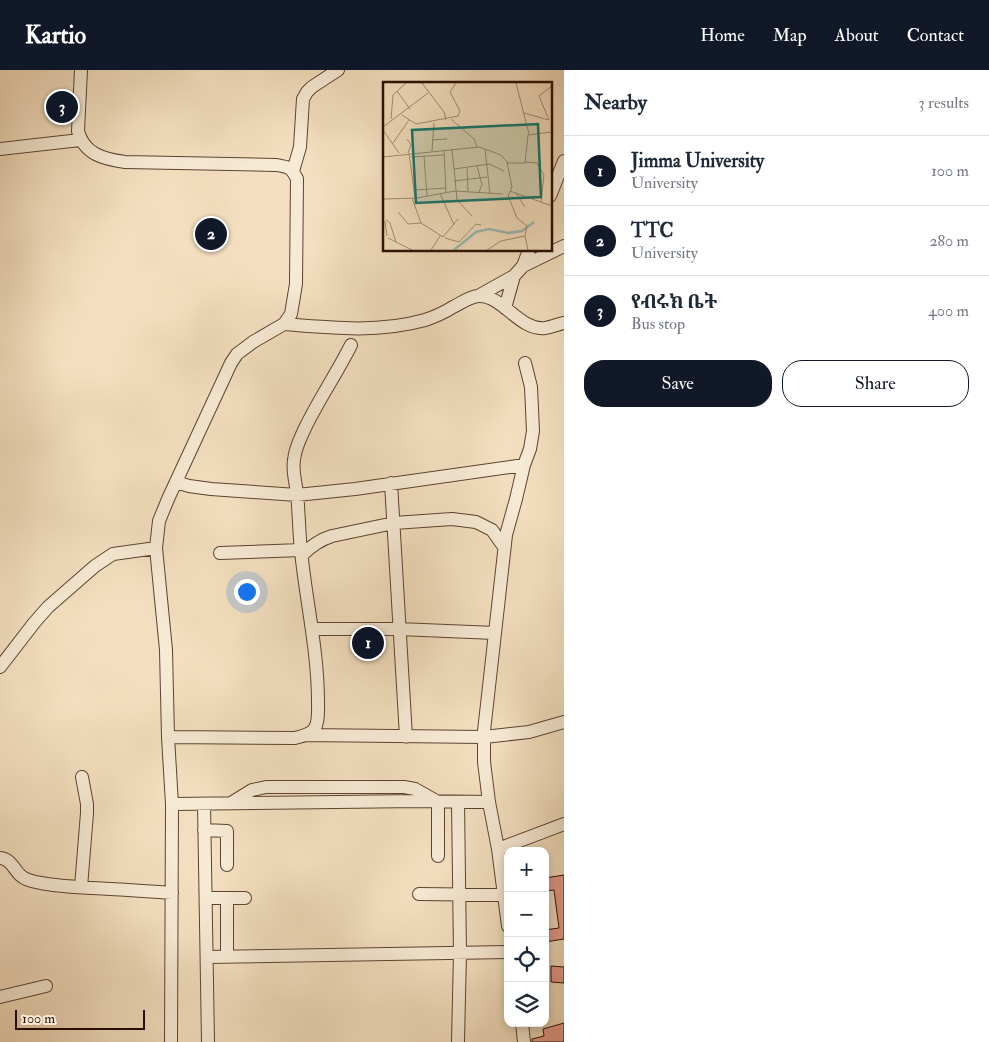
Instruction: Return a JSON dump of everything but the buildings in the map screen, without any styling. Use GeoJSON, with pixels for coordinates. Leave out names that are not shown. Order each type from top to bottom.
{"type":"FeatureCollection","features":[{"type":"Feature","properties":{"kind":"street"},"geometry":{"type":"LineString","coordinates":[[82,70],[78,130],[80,140],[86,148],[97,154],[109,160],[125,162],[276,165],[289,168],[297,179],[296,284],[291,314],[284,324],[237,354],[231,363],[160,521],[156,548],[166,650],[172,804],[171,1042]]}},
{"type":"Feature","properties":{"kind":"street"},"geometry":{"type":"LineString","coordinates":[[293,171],[300,147],[303,100],[312,87],[338,70]]}},
{"type":"Feature","properties":{"kind":"street"},"geometry":{"type":"LineString","coordinates":[[0,149],[80,140]]}},
{"type":"Feature","properties":{"kind":"street"},"geometry":{"type":"LineString","coordinates":[[552,191],[564,161]]}},
{"type":"Feature","properties":{"kind":"street"},"geometry":{"type":"LineString","coordinates":[[284,324],[341,329],[367,329],[400,325],[426,319],[478,296],[518,271],[564,246]]}},
{"type":"Feature","properties":{"kind":"street"},"geometry":{"type":"LineString","coordinates":[[505,308],[518,271],[528,251]]}},
{"type":"Feature","properties":{"kind":"street"},"geometry":{"type":"LineString","coordinates":[[478,296],[490,298],[529,325],[544,328],[564,323]]}},
{"type":"Feature","properties":{"kind":"street"},"geometry":{"type":"LineString","coordinates":[[306,735],[315,728],[318,715],[318,692],[313,629],[301,553],[294,462],[296,448],[320,399],[351,345]]}},
{"type":"Feature","properties":{"kind":"street"},"geometry":{"type":"LineString","coordinates":[[419,894],[504,895],[489,802],[484,762],[484,737],[504,547],[524,465],[530,450],[533,431],[531,387],[525,363]]}},
{"type":"Feature","properties":{"kind":"street"},"geometry":{"type":"LineString","coordinates":[[176,482],[188,486],[297,495],[524,465]]}},
{"type":"Feature","properties":{"kind":"street"},"geometry":{"type":"LineString","coordinates":[[391,484],[406,736]]}},
{"type":"Feature","properties":{"kind":"street"},"geometry":{"type":"LineString","coordinates":[[220,553],[301,553],[323,539],[339,534],[394,523],[452,519],[476,522],[492,530],[504,547]]}},
{"type":"Feature","properties":{"kind":"street"},"geometry":{"type":"LineString","coordinates":[[0,667],[48,607],[96,566],[112,554],[156,548]]}},
{"type":"Feature","properties":{"kind":"street"},"geometry":{"type":"LineString","coordinates":[[313,629],[399,629],[495,633]]}},
{"type":"Feature","properties":{"kind":"street"},"geometry":{"type":"LineString","coordinates":[[168,737],[295,738],[306,735],[484,737],[529,732],[564,722]]}},
{"type":"Feature","properties":{"kind":"street"},"geometry":{"type":"LineString","coordinates":[[81,887],[87,813],[82,777]]}},
{"type":"Feature","properties":{"kind":"street"},"geometry":{"type":"LineString","coordinates":[[172,804],[232,803],[252,790],[266,787],[404,787],[415,789],[438,802],[489,802]]}},
{"type":"Feature","properties":{"kind":"street"},"geometry":{"type":"LineString","coordinates":[[438,802],[438,856]]}},
{"type":"Feature","properties":{"kind":"street"},"geometry":{"type":"LineString","coordinates":[[458,802],[460,953],[458,1042]]}},
{"type":"Feature","properties":{"kind":"street"},"geometry":{"type":"LineString","coordinates":[[204,804],[208,1042]]}},
{"type":"Feature","properties":{"kind":"street"},"geometry":{"type":"LineString","coordinates":[[498,849],[564,824]]}},
{"type":"Feature","properties":{"kind":"street"},"geometry":{"type":"LineString","coordinates":[[204,830],[227,831],[227,865]]}},
{"type":"Feature","properties":{"kind":"street"},"geometry":{"type":"LineString","coordinates":[[0,858],[12,864],[18,874],[25,879],[40,883],[172,893]]}},
{"type":"Feature","properties":{"kind":"street"},"geometry":{"type":"LineString","coordinates":[[206,898],[245,898]]}},
{"type":"Feature","properties":{"kind":"street"},"geometry":{"type":"LineString","coordinates":[[227,898],[227,957]]}},
{"type":"Feature","properties":{"kind":"street"},"geometry":{"type":"LineString","coordinates":[[207,957],[504,952]]}},
{"type":"Feature","properties":{"kind":"street"},"geometry":{"type":"LineString","coordinates":[[0,997],[46,986]]}},
{"type":"Feature","properties":{"kind":"street"},"geometry":{"type":"LineString","coordinates":[[522,1027],[524,1042]]}},
{"type":"Feature","properties":{"kind":"place","name":"የብሩክ ቤት"},"geometry":{"type":"Point","coordinates":[62,107]}},
{"type":"Feature","properties":{"kind":"place","name":"TTC"},"geometry":{"type":"Point","coordinates":[211,234]}},
{"type":"Feature","properties":{"kind":"place","name":"Jimma University"},"geometry":{"type":"Point","coordinates":[368,643]}}]}
